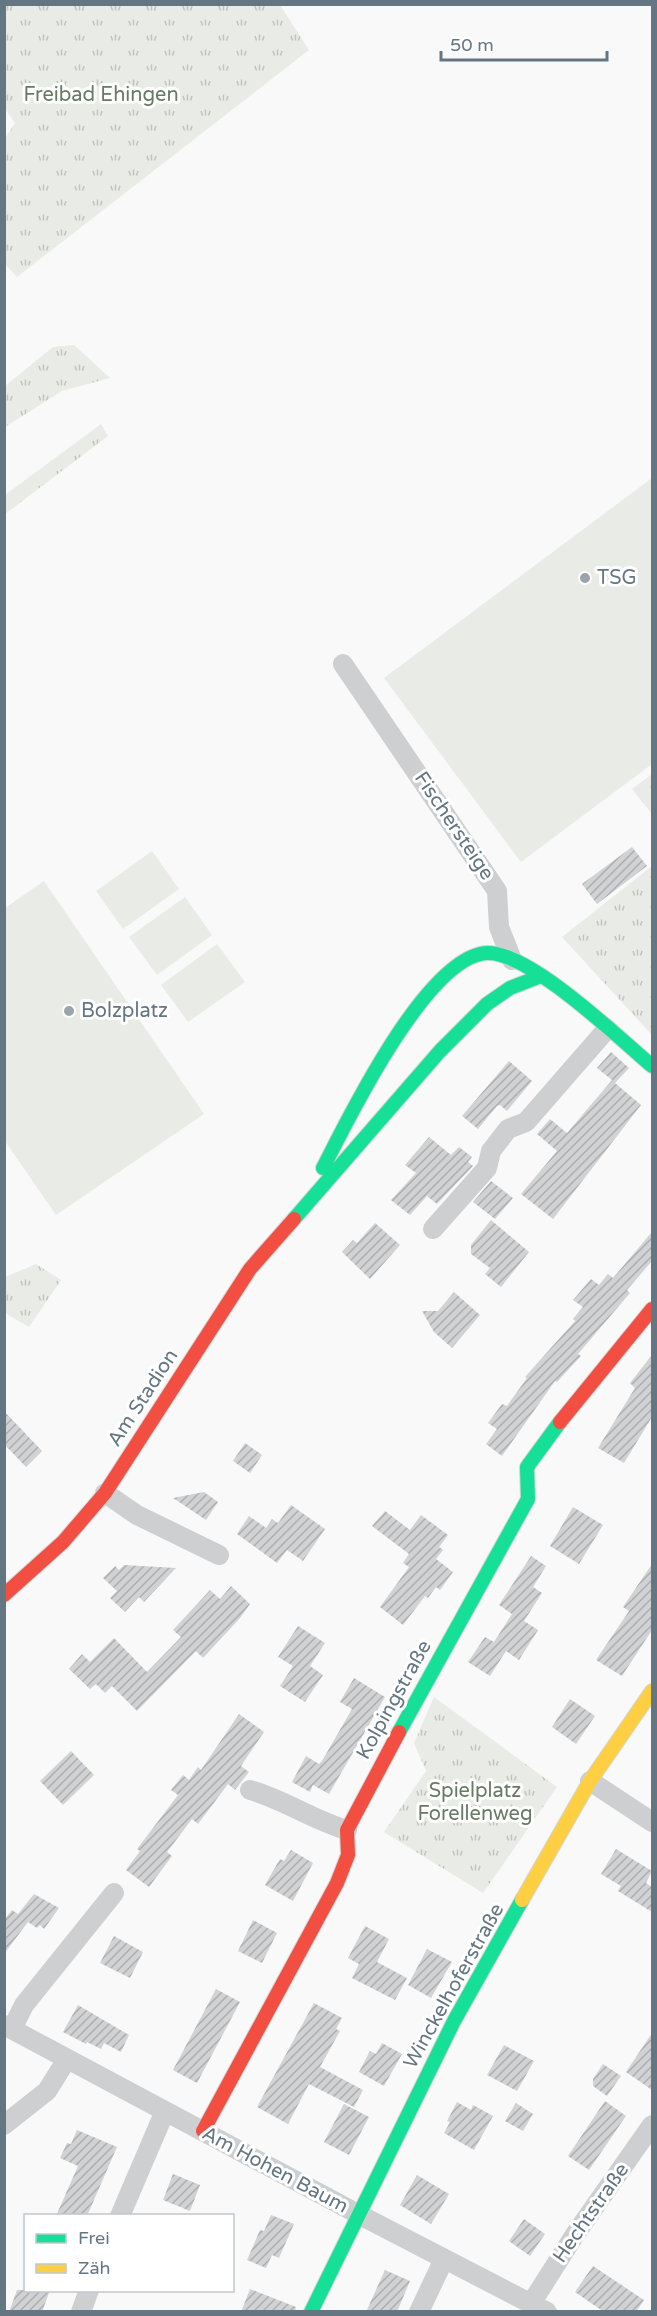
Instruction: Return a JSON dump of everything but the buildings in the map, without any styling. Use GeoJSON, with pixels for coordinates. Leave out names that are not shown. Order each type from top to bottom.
{"type":"FeatureCollection","features":[{"type":"Feature","properties":{"kind":"street","name":"Fischersteige"},"geometry":{"type":"LineString","coordinates":[[344,664],[497,891],[499,927],[512,960]]}},
{"type":"Feature","properties":{"kind":"street","name":"Am Stadion"},"geometry":{"type":"LineString","coordinates":[[301,1210],[369,1081],[435,984],[456,964],[472,955],[490,952],[512,960]]}},
{"type":"Feature","properties":{"kind":"street"},"geometry":{"type":"LineString","coordinates":[[512,960],[541,976],[652,1066]]}},
{"type":"Feature","properties":{"kind":"street","name":"Am Stadion"},"geometry":{"type":"LineString","coordinates":[[4,1595],[63,1542],[105,1493],[250,1269],[301,1210],[440,1051],[487,1004],[510,988],[541,976]]}},
{"type":"Feature","properties":{"kind":"street"},"geometry":{"type":"LineString","coordinates":[[433,1229],[487,1168],[491,1151],[508,1129],[526,1122],[607,1029]]}},
{"type":"Feature","properties":{"kind":"street","name":"Kolpingstraße"},"geometry":{"type":"LineString","coordinates":[[203,2131],[337,1883],[348,1855],[347,1830],[436,1662],[501,1552],[528,1499],[527,1467],[566,1413],[652,1309]]}},
{"type":"Feature","properties":{"kind":"street"},"geometry":{"type":"LineString","coordinates":[[105,1493],[137,1515],[219,1555]]}},
{"type":"Feature","properties":{"kind":"street","name":"Winckelhoferstraße"},"geometry":{"type":"LineString","coordinates":[[311,2312],[449,2031],[590,1781],[652,1691]]}},
{"type":"Feature","properties":{"kind":"street"},"geometry":{"type":"LineString","coordinates":[[590,1781],[652,1822]]}},
{"type":"Feature","properties":{"kind":"street"},"geometry":{"type":"LineString","coordinates":[[250,1790],[285,1801],[328,1825],[347,1830]]}},
{"type":"Feature","properties":{"kind":"street"},"geometry":{"type":"LineString","coordinates":[[8,2027],[114,1893]]}},
{"type":"Feature","properties":{"kind":"street","name":"Am Hohen Baum"},"geometry":{"type":"LineString","coordinates":[[8,2027],[358,2214],[539,2307]]}},
{"type":"Feature","properties":{"kind":"street"},"geometry":{"type":"LineString","coordinates":[[4,2125],[47,2091],[67,2059]]}},
{"type":"Feature","properties":{"kind":"street"},"geometry":{"type":"LineString","coordinates":[[121,2214],[165,2111]]}},
{"type":"Feature","properties":{"kind":"street","name":"Hechtstraße"},"geometry":{"type":"LineString","coordinates":[[539,2307],[574,2236],[652,2124]]}},
{"type":"Feature","properties":{"kind":"street"},"geometry":{"type":"LineString","coordinates":[[419,2312],[444,2259]]}},
{"type":"Feature","properties":{"kind":"street"},"geometry":{"type":"LineString","coordinates":[[81,2312],[88,2292]]}},
{"type":"Feature","properties":{"kind":"green space","name":"Freibad Ehingen"},"geometry":{"type":"Polygon","coordinates":[[[5,4],[280,5],[309,50],[17,277],[4,263],[5,139],[15,123],[5,109],[5,4]]]}},
{"type":"Feature","properties":{"kind":"green space"},"geometry":{"type":"Polygon","coordinates":[[[74,345],[110,378],[62,391],[5,427],[5,386],[53,347],[74,345]]]}},
{"type":"Feature","properties":{"kind":"green space"},"geometry":{"type":"Polygon","coordinates":[[[101,424],[108,436],[5,514],[5,495],[101,424]]]}},
{"type":"Feature","properties":{"kind":"green space","name":"TSG"},"geometry":{"type":"Polygon","coordinates":[[[652,478],[652,764],[521,862],[384,678],[652,478]]]}},
{"type":"Feature","properties":{"kind":"green space"},"geometry":{"type":"Polygon","coordinates":[[[652,774],[652,814],[632,789],[652,774]]]}},
{"type":"Feature","properties":{"kind":"green space"},"geometry":{"type":"Polygon","coordinates":[[[152,851],[179,889],[123,929],[96,891],[152,851]]]}},
{"type":"Feature","properties":{"kind":"green space"},"geometry":{"type":"Polygon","coordinates":[[[652,866],[652,1035],[562,937],[652,866]]]}},
{"type":"Feature","properties":{"kind":"green space","name":"Bolzplatz"},"geometry":{"type":"Polygon","coordinates":[[[44,881],[204,1114],[56,1215],[5,1141],[5,908],[44,881]]]}},
{"type":"Feature","properties":{"kind":"green space"},"geometry":{"type":"Polygon","coordinates":[[[185,897],[212,935],[157,975],[129,937],[185,897]]]}},
{"type":"Feature","properties":{"kind":"green space"},"geometry":{"type":"Polygon","coordinates":[[[217,944],[245,982],[188,1022],[161,985],[217,944]]]}},
{"type":"Feature","properties":{"kind":"green space"},"geometry":{"type":"Polygon","coordinates":[[[36,1264],[61,1280],[29,1327],[5,1313],[5,1277],[36,1264]]]}},
{"type":"Feature","properties":{"kind":"green space","name":"Spielplatz Forellenweg"},"geometry":{"type":"Polygon","coordinates":[[[434,1697],[557,1787],[483,1893],[384,1832],[426,1771],[414,1743],[434,1697]]]}},
{"type":"Feature","properties":{"kind":"traffic: fast"},"geometry":{"type":"LineString","coordinates":[[323,1168],[370,1079],[392,1042],[416,1009],[440,980],[465,961],[488,953],[506,957],[550,981],[652,1066]]}},
{"type":"Feature","properties":{"kind":"traffic: fast"},"geometry":{"type":"LineString","coordinates":[[294,1219],[440,1051],[487,1004],[510,988],[541,976]]}},
{"type":"Feature","properties":{"kind":"traffic: fast"},"geometry":{"type":"LineString","coordinates":[[399,1732],[528,1499],[527,1467],[560,1422]]}},
{"type":"Feature","properties":{"kind":"traffic: fast"},"geometry":{"type":"LineString","coordinates":[[311,2312],[454,2021],[522,1900]]}},
{"type":"Feature","properties":{"kind":"traffic: slow"},"geometry":{"type":"LineString","coordinates":[[522,1900],[590,1781],[652,1691]]}},
{"type":"Feature","properties":{"kind":"traffic: jam"},"geometry":{"type":"LineString","coordinates":[[4,1595],[63,1542],[105,1493],[250,1269],[294,1219]]}},
{"type":"Feature","properties":{"kind":"traffic: jam"},"geometry":{"type":"LineString","coordinates":[[560,1422],[652,1309]]}},
{"type":"Feature","properties":{"kind":"traffic: jam"},"geometry":{"type":"LineString","coordinates":[[203,2131],[337,1883],[348,1855],[347,1830],[399,1732]]}},
{"type":"Feature","properties":{"kind":"place","name":"TSG"},"geometry":{"type":"Point","coordinates":[585,578]}},
{"type":"Feature","properties":{"kind":"place","name":"Bolzplatz"},"geometry":{"type":"Point","coordinates":[69,1011]}}]}
